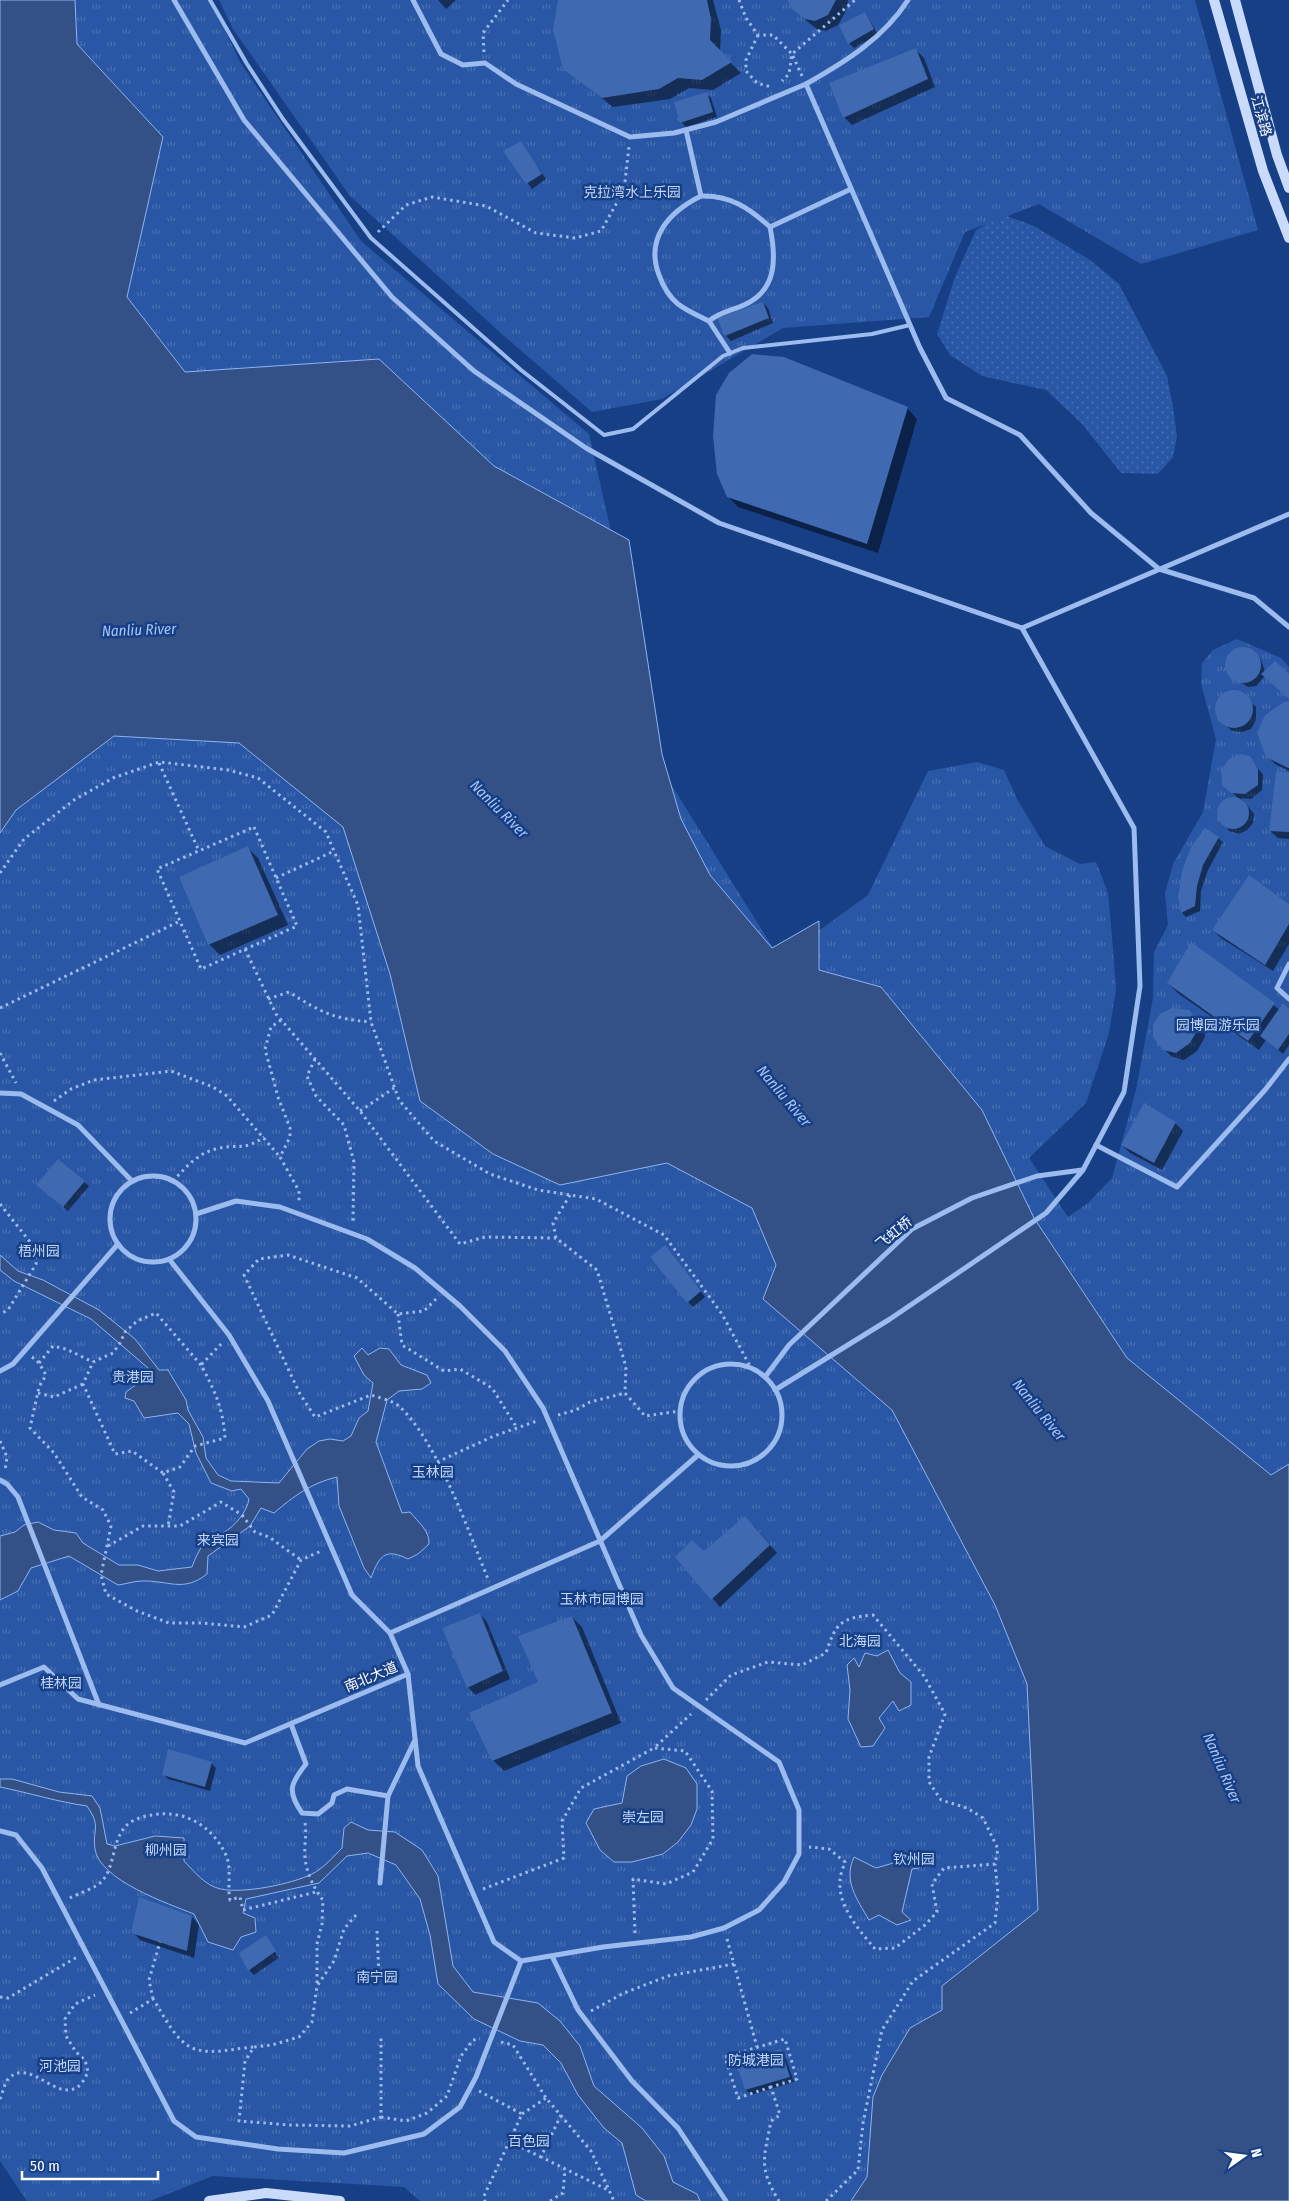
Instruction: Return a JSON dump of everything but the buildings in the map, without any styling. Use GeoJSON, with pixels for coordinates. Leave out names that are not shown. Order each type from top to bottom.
{"type":"FeatureCollection","features":[{"type":"Feature","properties":{"kind":"main road","name":"江滨路"},"geometry":{"type":"LineString","coordinates":[[1214,0],[1263,171],[1289,238]]}},
{"type":"Feature","properties":{"kind":"main road","name":"江滨路"},"geometry":{"type":"LineString","coordinates":[[1235,0],[1274,146],[1289,188]]}},
{"type":"Feature","properties":{"kind":"main road"},"geometry":{"type":"LineString","coordinates":[[209,2201],[266,2193],[340,2201]]}},
{"type":"Feature","properties":{"kind":"street"},"geometry":{"type":"LineString","coordinates":[[174,0],[244,120],[392,297],[474,371],[586,448],[719,523],[1022,628],[1134,828],[1140,986],[1124,1092],[1083,1170],[1046,1213],[890,1319],[775,1390]]}},
{"type":"Feature","properties":{"kind":"street"},"geometry":{"type":"LineString","coordinates":[[413,0],[441,54],[463,65],[486,63],[516,84],[630,137],[674,133],[716,122],[806,84],[844,63],[879,34],[900,12],[908,0]]}},
{"type":"Feature","properties":{"kind":"street"},"geometry":{"type":"LineString","coordinates":[[806,84],[910,326],[946,398],[1020,434],[1091,513],[1159,569],[1254,598],[1289,627]]}},
{"type":"Feature","properties":{"kind":"street"},"geometry":{"type":"LineString","coordinates":[[686,130],[701,196]]}},
{"type":"Feature","properties":{"kind":"street"},"geometry":{"type":"LineString","coordinates":[[770,227],[851,189]]}},
{"type":"Feature","properties":{"kind":"street"},"geometry":{"type":"LineString","coordinates":[[709,321],[713,317],[747,304],[763,291],[774,271],[774,250],[770,227],[750,209],[716,196],[701,196],[683,205],[665,224],[654,244],[655,263],[666,292],[678,304],[709,321],[730,353]]}},
{"type":"Feature","properties":{"kind":"street"},"geometry":{"type":"LineString","coordinates":[[1022,628],[1289,514]]}},
{"type":"Feature","properties":{"kind":"street"},"geometry":{"type":"LineString","coordinates":[[1289,964],[1277,988],[1289,999]]}},
{"type":"Feature","properties":{"kind":"street"},"geometry":{"type":"LineString","coordinates":[[1096,1145],[1177,1187],[1265,1090],[1289,1058]]}},
{"type":"Feature","properties":{"kind":"street"},"geometry":{"type":"LineString","coordinates":[[0,1093],[21,1094],[78,1125],[132,1181]]}},
{"type":"Feature","properties":{"kind":"street","name":"飞虹桥"},"geometry":{"type":"LineString","coordinates":[[764,1377],[788,1345],[912,1229],[972,1198],[1037,1176],[1083,1170]]}},
{"type":"Feature","properties":{"kind":"street"},"geometry":{"type":"LineString","coordinates":[[146,1176],[160,1176],[173,1181],[184,1189],[192,1200],[196,1214],[195,1228],[190,1241],[181,1252],[169,1259],[155,1262],[141,1260],[128,1254],[118,1244],[111,1231],[110,1216],[113,1202],[121,1190],[132,1181],[146,1176]]}},
{"type":"Feature","properties":{"kind":"street"},"geometry":{"type":"LineString","coordinates":[[196,1214],[236,1201],[280,1207],[367,1239],[414,1268],[444,1292],[505,1351],[543,1408],[641,1635],[673,1688],[779,1762],[799,1810],[799,1854],[784,1882],[759,1910],[724,1928],[691,1937],[521,1961],[494,1942],[418,1766],[408,1674]]}},
{"type":"Feature","properties":{"kind":"street"},"geometry":{"type":"LineString","coordinates":[[0,1371],[13,1364],[118,1244]]}},
{"type":"Feature","properties":{"kind":"street"},"geometry":{"type":"LineString","coordinates":[[169,1259],[229,1335],[268,1401],[352,1595],[390,1633],[600,1541],[698,1455]]}},
{"type":"Feature","properties":{"kind":"street"},"geometry":{"type":"LineString","coordinates":[[735,1364],[751,1368],[764,1377],[775,1390],[781,1407],[781,1425],[775,1442],[763,1455],[748,1464],[731,1467],[713,1464],[698,1455],[687,1442],[681,1428],[680,1411],[684,1395],[692,1382],[704,1371],[719,1365],[735,1364]]}},
{"type":"Feature","properties":{"kind":"street"},"geometry":{"type":"LineString","coordinates":[[1,1478],[18,1497],[30,1524],[98,1704]]}},
{"type":"Feature","properties":{"kind":"street","name":"南北大道"},"geometry":{"type":"LineString","coordinates":[[0,1685],[44,1667],[78,1699],[245,1743],[408,1674],[390,1633]]}},
{"type":"Feature","properties":{"kind":"street"},"geometry":{"type":"LineString","coordinates":[[291,1724],[306,1764],[292,1780],[292,1799],[302,1813],[318,1814],[332,1803],[334,1795],[347,1789],[388,1796]]}},
{"type":"Feature","properties":{"kind":"street"},"geometry":{"type":"LineString","coordinates":[[380,1883],[388,1796],[415,1739]]}},
{"type":"Feature","properties":{"kind":"street"},"geometry":{"type":"LineString","coordinates":[[0,1831],[16,1835],[42,1868],[174,2121],[196,2137],[278,2149],[344,2153],[424,2134],[460,2108],[471,2087],[521,1961]]}},
{"type":"Feature","properties":{"kind":"street"},"geometry":{"type":"LineString","coordinates":[[552,1956],[582,2016],[632,2081],[678,2128],[726,2201]]}},
{"type":"Feature","properties":{"kind":"lane"},"geometry":{"type":"LineString","coordinates":[[210,0],[247,64],[283,119],[371,238],[521,370],[604,435],[632,429],[723,356],[742,348],[872,334],[910,326]]}},
{"type":"Feature","properties":{"kind":"path"},"geometry":{"type":"LineString","coordinates":[[486,63],[483,33],[508,0]]}},
{"type":"Feature","properties":{"kind":"path"},"geometry":{"type":"LineString","coordinates":[[739,0],[746,18],[758,34],[773,35],[792,54],[806,84]]}},
{"type":"Feature","properties":{"kind":"path"},"geometry":{"type":"LineString","coordinates":[[779,83],[789,74],[792,54],[855,0]]}},
{"type":"Feature","properties":{"kind":"path"},"geometry":{"type":"LineString","coordinates":[[758,34],[746,60],[746,71],[757,83],[774,88]]}},
{"type":"Feature","properties":{"kind":"path"},"geometry":{"type":"LineString","coordinates":[[371,238],[406,205],[432,197],[486,206],[536,233],[575,238],[601,231],[624,190],[630,137]]}},
{"type":"Feature","properties":{"kind":"path"},"geometry":{"type":"LineString","coordinates":[[159,762],[199,851]]}},
{"type":"Feature","properties":{"kind":"path"},"geometry":{"type":"LineString","coordinates":[[0,873],[24,839],[74,800],[113,778],[159,762],[228,770],[258,778],[326,832],[358,905],[371,1022],[399,1100],[434,1140],[490,1174],[538,1190],[596,1199],[664,1235],[722,1314],[751,1368]]}},
{"type":"Feature","properties":{"kind":"path"},"geometry":{"type":"LineString","coordinates":[[254,827],[276,878],[298,926],[201,969],[157,869],[254,827]]}},
{"type":"Feature","properties":{"kind":"path"},"geometry":{"type":"LineString","coordinates":[[276,878],[334,851]]}},
{"type":"Feature","properties":{"kind":"path"},"geometry":{"type":"LineString","coordinates":[[0,1008],[180,921]]}},
{"type":"Feature","properties":{"kind":"path"},"geometry":{"type":"LineString","coordinates":[[246,950],[268,999],[281,1020],[360,1110],[460,1244],[485,1237],[556,1238],[598,1270],[626,1367],[625,1393],[645,1416],[680,1411]]}},
{"type":"Feature","properties":{"kind":"path"},"geometry":{"type":"LineString","coordinates":[[268,999],[289,992],[316,1010],[341,1019],[371,1022]]}},
{"type":"Feature","properties":{"kind":"path"},"geometry":{"type":"LineString","coordinates":[[280,1157],[290,1137],[290,1128],[278,1097],[264,1048],[271,1027],[281,1020]]}},
{"type":"Feature","properties":{"kind":"path"},"geometry":{"type":"LineString","coordinates":[[0,1053],[21,1094]]}},
{"type":"Feature","properties":{"kind":"path"},"geometry":{"type":"LineString","coordinates":[[315,1059],[307,1076],[316,1096],[344,1125],[354,1162],[352,1198],[354,1234]]}},
{"type":"Feature","properties":{"kind":"path"},"geometry":{"type":"LineString","coordinates":[[45,1107],[71,1089],[94,1080],[171,1071],[213,1087],[227,1096],[280,1157],[299,1191],[299,1214]]}},
{"type":"Feature","properties":{"kind":"path"},"geometry":{"type":"LineString","coordinates":[[360,1110],[394,1088]]}},
{"type":"Feature","properties":{"kind":"path"},"geometry":{"type":"LineString","coordinates":[[173,1181],[194,1159],[215,1149],[252,1146],[264,1138]]}},
{"type":"Feature","properties":{"kind":"path"},"geometry":{"type":"LineString","coordinates":[[556,1238],[553,1223],[570,1195]]}},
{"type":"Feature","properties":{"kind":"path"},"geometry":{"type":"LineString","coordinates":[[0,1204],[38,1252],[36,1264],[8,1310],[0,1314]]}},
{"type":"Feature","properties":{"kind":"path"},"geometry":{"type":"LineString","coordinates":[[492,1588],[437,1462],[418,1430],[398,1406],[371,1395],[315,1417],[300,1394],[244,1275],[259,1259],[288,1255],[357,1278],[398,1314],[402,1345],[444,1371],[460,1369],[492,1388],[517,1428]]}},
{"type":"Feature","properties":{"kind":"path"},"geometry":{"type":"LineString","coordinates":[[398,1314],[424,1311],[444,1292]]}},
{"type":"Feature","properties":{"kind":"path"},"geometry":{"type":"LineString","coordinates":[[38,1393],[54,1397],[83,1384],[94,1362],[113,1353],[120,1344],[125,1332],[137,1321],[156,1313],[201,1365],[218,1398],[224,1418],[225,1438],[195,1446],[180,1466],[164,1473]]}},
{"type":"Feature","properties":{"kind":"path"},"geometry":{"type":"LineString","coordinates":[[201,1365],[229,1335]]}},
{"type":"Feature","properties":{"kind":"path"},"geometry":{"type":"LineString","coordinates":[[39,1363],[53,1346],[66,1349],[94,1362]]}},
{"type":"Feature","properties":{"kind":"path"},"geometry":{"type":"LineString","coordinates":[[24,1352],[39,1363],[46,1375],[38,1393],[30,1428],[54,1453],[82,1496],[103,1510],[111,1526],[101,1575],[106,1594],[137,1610],[169,1623],[202,1623],[244,1627],[272,1615],[301,1560],[331,1546]]}},
{"type":"Feature","properties":{"kind":"path"},"geometry":{"type":"LineString","coordinates":[[83,1384],[116,1454],[132,1451],[164,1473],[174,1492],[168,1526]]}},
{"type":"Feature","properties":{"kind":"path"},"geometry":{"type":"LineString","coordinates":[[437,1462],[494,1436],[576,1410],[590,1402],[625,1393]]}},
{"type":"Feature","properties":{"kind":"path"},"geometry":{"type":"LineString","coordinates":[[0,1441],[7,1457],[1,1478]]}},
{"type":"Feature","properties":{"kind":"path"},"geometry":{"type":"LineString","coordinates":[[107,1546],[143,1526],[180,1526],[221,1502],[242,1515],[255,1532],[269,1537],[301,1560]]}},
{"type":"Feature","properties":{"kind":"path"},"geometry":{"type":"LineString","coordinates":[[473,1893],[564,1858],[562,1821],[581,1788],[654,1748],[731,1675],[768,1662],[802,1665],[826,1653],[832,1633],[848,1618],[873,1615],[924,1676],[945,1714],[929,1757],[929,1782],[941,1800],[967,1808],[983,1818],[998,1849],[994,1864],[998,1894],[995,1923],[913,1981],[882,2030],[863,2123],[858,2170],[826,2201]]}},
{"type":"Feature","properties":{"kind":"path"},"geometry":{"type":"LineString","coordinates":[[636,1944],[633,1879],[666,1884],[693,1872],[713,1838],[712,1791],[685,1751],[654,1748]]}},
{"type":"Feature","properties":{"kind":"path"},"geometry":{"type":"LineString","coordinates":[[160,1942],[149,1980],[154,1998],[175,2033],[194,2049],[210,2051],[272,2045],[299,2037],[312,2022],[317,1986],[317,1944],[322,1924],[323,1900],[316,1892],[315,1884],[309,1875],[305,1856],[307,1831],[302,1813]]}},
{"type":"Feature","properties":{"kind":"path"},"geometry":{"type":"LineString","coordinates":[[60,1902],[102,1881],[109,1870],[115,1846],[125,1827],[144,1816],[158,1814],[188,1816],[205,1826],[226,1856],[230,1900],[240,1897],[243,1910],[316,1892]]}},
{"type":"Feature","properties":{"kind":"path"},"geometry":{"type":"LineString","coordinates":[[799,1846],[829,1849],[845,1862],[840,1880],[842,1897],[856,1927],[875,1949],[895,1948],[925,1925],[937,1912],[932,1884],[944,1868],[994,1864]]}},
{"type":"Feature","properties":{"kind":"path"},"geometry":{"type":"LineString","coordinates":[[317,1986],[334,1961],[344,1929],[356,1915]]}},
{"type":"Feature","properties":{"kind":"path"},"geometry":{"type":"LineString","coordinates":[[724,1928],[757,2047]]}},
{"type":"Feature","properties":{"kind":"path"},"geometry":{"type":"LineString","coordinates":[[377,1932],[378,1975]]}},
{"type":"Feature","properties":{"kind":"path"},"geometry":{"type":"LineString","coordinates":[[0,1997],[8,1998],[86,1952]]}},
{"type":"Feature","properties":{"kind":"path"},"geometry":{"type":"LineString","coordinates":[[582,2016],[624,1993],[668,1976],[734,1964]]}},
{"type":"Feature","properties":{"kind":"path"},"geometry":{"type":"LineString","coordinates":[[0,2099],[8,2079],[17,2073],[32,2074],[51,2086],[68,2090],[80,2085],[88,2072],[85,2060],[76,2052],[66,2036],[65,2019],[75,2004],[106,1989]]}},
{"type":"Feature","properties":{"kind":"path"},"geometry":{"type":"LineString","coordinates":[[120,2018],[154,1998]]}},
{"type":"Feature","properties":{"kind":"path"},"geometry":{"type":"LineString","coordinates":[[381,2035],[381,2117]]}},
{"type":"Feature","properties":{"kind":"path"},"geometry":{"type":"LineString","coordinates":[[254,2047],[245,2061],[239,2121],[290,2126],[350,2126],[381,2117],[406,2121],[427,2113],[448,2096],[461,2056],[472,2040],[489,2039],[513,2045],[546,2098],[591,2151],[614,2201]]}},
{"type":"Feature","properties":{"kind":"path"},"geometry":{"type":"LineString","coordinates":[[785,2039],[797,2079],[771,2087],[738,2098],[725,2057],[785,2039]]}},
{"type":"Feature","properties":{"kind":"path"},"geometry":{"type":"LineString","coordinates":[[471,2087],[522,2114]]}},
{"type":"Feature","properties":{"kind":"path"},"geometry":{"type":"LineString","coordinates":[[771,2087],[780,2115],[771,2121],[763,2166],[768,2183],[779,2201]]}},
{"type":"Feature","properties":{"kind":"path"},"geometry":{"type":"LineString","coordinates":[[485,2201],[484,2196],[522,2114],[546,2098]]}},
{"type":"Feature","properties":{"kind":"path"},"geometry":{"type":"LineString","coordinates":[[541,2158],[560,2115]]}},
{"type":"Feature","properties":{"kind":"path"},"geometry":{"type":"LineString","coordinates":[[510,2142],[608,2190]]}},
{"type":"Feature","properties":{"kind":"path"},"geometry":{"type":"LineString","coordinates":[[550,2201],[563,2193],[565,2169]]}},
{"type":"Feature","properties":{"kind":"green space","name":"玉林市园博园"},"geometry":{"type":"Polygon","coordinates":[[[0,0],[211,0],[240,62],[361,241],[589,434],[619,567],[649,749],[780,959],[868,895],[928,771],[977,762],[1004,770],[1017,799],[1045,846],[1080,864],[1096,862],[1108,893],[1116,989],[1109,1033],[1086,1103],[1029,1158],[1068,1217],[1088,1203],[1112,1178],[1136,1090],[1153,998],[1154,952],[1168,925],[1165,893],[1173,864],[1203,812],[1216,739],[1201,684],[1202,663],[1213,650],[1237,639],[1281,658],[1289,667],[1289,1848],[897,2201],[420,2201],[404,2187],[213,2176],[150,2201],[27,2201],[0,2161],[0,0]]]}},
{"type":"Feature","properties":{"kind":"green space","name":"克拉湾水上乐园"},"geometry":{"type":"Polygon","coordinates":[[[219,0],[1195,0],[1258,230],[1141,264],[1039,204],[965,232],[929,317],[783,328],[662,399],[592,412],[503,335],[350,196],[233,29],[219,0]]]}},
{"type":"Feature","properties":{"kind":"green space"},"geometry":{"type":"Polygon","coordinates":[[[1002,214],[1034,226],[1090,260],[1119,284],[1167,376],[1177,436],[1173,457],[1158,474],[1121,473],[1082,424],[1046,390],[982,376],[950,355],[937,334],[955,277],[976,230],[1002,214]]]}},
{"type":"Feature","properties":{"kind":"water","name":"Nanliu River"},"geometry":{"type":"Polygon","coordinates":[[[0,0],[75,0],[77,44],[163,137],[127,297],[185,372],[379,359],[494,466],[629,540],[662,754],[681,819],[710,875],[772,948],[819,921],[819,970],[881,987],[982,1110],[1034,1218],[1127,1358],[1271,1475],[1289,1464],[1289,2201],[851,2201],[867,2177],[873,2097],[882,2075],[910,2028],[942,2010],[942,1986],[1038,1910],[1027,1684],[995,1605],[892,1410],[763,1299],[776,1265],[752,1208],[667,1163],[560,1185],[493,1154],[420,1101],[390,974],[343,827],[239,743],[114,736],[16,810],[0,833],[0,0]]]}},
{"type":"Feature","properties":{"kind":"water"},"geometry":{"type":"Polygon","coordinates":[[[0,1255],[18,1271],[43,1280],[99,1310],[135,1339],[159,1370],[168,1370],[186,1400],[188,1410],[203,1437],[206,1458],[218,1475],[231,1481],[279,1483],[307,1449],[319,1441],[330,1439],[343,1441],[351,1436],[359,1418],[368,1411],[373,1383],[364,1375],[354,1356],[362,1348],[368,1355],[380,1348],[389,1349],[401,1365],[427,1375],[431,1383],[422,1389],[399,1391],[387,1400],[376,1442],[402,1513],[410,1512],[420,1523],[428,1535],[429,1544],[418,1554],[408,1559],[393,1554],[384,1556],[377,1564],[371,1578],[364,1568],[339,1506],[337,1477],[303,1491],[274,1513],[261,1508],[250,1526],[208,1556],[207,1574],[190,1583],[175,1584],[136,1581],[118,1585],[69,1556],[31,1568],[18,1591],[0,1600],[0,1536],[15,1532],[24,1525],[38,1522],[54,1530],[76,1533],[83,1543],[119,1565],[138,1565],[158,1571],[192,1567],[203,1545],[236,1523],[246,1509],[249,1499],[241,1489],[232,1491],[211,1483],[196,1453],[189,1424],[178,1413],[144,1418],[134,1401],[125,1398],[126,1392],[145,1378],[148,1368],[91,1319],[14,1281],[0,1270],[0,1255]]]}},
{"type":"Feature","properties":{"kind":"water"},"geometry":{"type":"Polygon","coordinates":[[[888,1650],[900,1673],[911,1682],[911,1705],[899,1711],[893,1701],[879,1718],[885,1728],[873,1746],[861,1747],[848,1719],[850,1690],[847,1665],[854,1658],[859,1667],[865,1653],[877,1656],[888,1650]]]}},
{"type":"Feature","properties":{"kind":"water"},"geometry":{"type":"Polygon","coordinates":[[[664,1759],[686,1768],[697,1784],[697,1809],[691,1825],[678,1842],[663,1854],[632,1862],[614,1862],[600,1850],[586,1823],[594,1809],[622,1803],[627,1776],[641,1766],[664,1759]]]}},
{"type":"Feature","properties":{"kind":"water"},"geometry":{"type":"Polygon","coordinates":[[[0,1779],[12,1779],[59,1792],[92,1796],[100,1808],[107,1844],[115,1846],[155,1836],[184,1838],[184,1861],[210,1885],[221,1889],[242,1890],[267,1887],[303,1878],[316,1872],[342,1848],[344,1828],[351,1822],[368,1830],[395,1832],[422,1850],[438,1876],[453,1966],[473,1992],[538,2003],[560,2021],[580,2046],[594,2086],[642,2128],[664,2156],[673,2182],[697,2194],[700,2201],[646,2201],[636,2195],[622,2143],[604,2128],[578,2095],[561,2063],[543,2045],[520,2041],[474,2019],[438,1984],[430,1935],[420,1899],[396,1865],[368,1853],[347,1856],[319,1883],[246,1899],[243,1913],[255,1918],[256,1932],[241,1937],[233,1950],[208,1942],[194,1914],[121,1881],[109,1871],[99,1860],[95,1849],[95,1824],[92,1813],[87,1806],[0,1787],[0,1779]]]}},
{"type":"Feature","properties":{"kind":"water"},"geometry":{"type":"Polygon","coordinates":[[[928,1853],[919,1868],[912,1869],[902,1912],[911,1920],[897,1925],[879,1915],[869,1920],[856,1897],[851,1882],[850,1874],[854,1857],[876,1868],[928,1853]]]}},
{"type":"Feature","properties":{"kind":"park label","name":"园博园游乐园"},"geometry":{"type":"Point","coordinates":[1218,1025]}},
{"type":"Feature","properties":{"kind":"park label","name":"梧州园"},"geometry":{"type":"Point","coordinates":[39,1251]}},
{"type":"Feature","properties":{"kind":"park label","name":"贵港园"},"geometry":{"type":"Point","coordinates":[133,1377]}},
{"type":"Feature","properties":{"kind":"park label","name":"玉林园"},"geometry":{"type":"Point","coordinates":[433,1472]}},
{"type":"Feature","properties":{"kind":"park label","name":"来宾园"},"geometry":{"type":"Point","coordinates":[218,1540]}},
{"type":"Feature","properties":{"kind":"park label","name":"北海园"},"geometry":{"type":"Point","coordinates":[860,1641]}},
{"type":"Feature","properties":{"kind":"park label","name":"桂林园"},"geometry":{"type":"Point","coordinates":[61,1683]}},
{"type":"Feature","properties":{"kind":"park label","name":"崇左园"},"geometry":{"type":"Point","coordinates":[643,1817]}},
{"type":"Feature","properties":{"kind":"park label","name":"柳州园"},"geometry":{"type":"Point","coordinates":[166,1850]}},
{"type":"Feature","properties":{"kind":"park label","name":"钦州园"},"geometry":{"type":"Point","coordinates":[914,1859]}},
{"type":"Feature","properties":{"kind":"park label","name":"南宁园"},"geometry":{"type":"Point","coordinates":[377,1977]}},
{"type":"Feature","properties":{"kind":"park label","name":"防城港园"},"geometry":{"type":"Point","coordinates":[756,2060]}},
{"type":"Feature","properties":{"kind":"park label","name":"河池园"},"geometry":{"type":"Point","coordinates":[60,2066]}},
{"type":"Feature","properties":{"kind":"park label","name":"百色园"},"geometry":{"type":"Point","coordinates":[529,2141]}}]}
